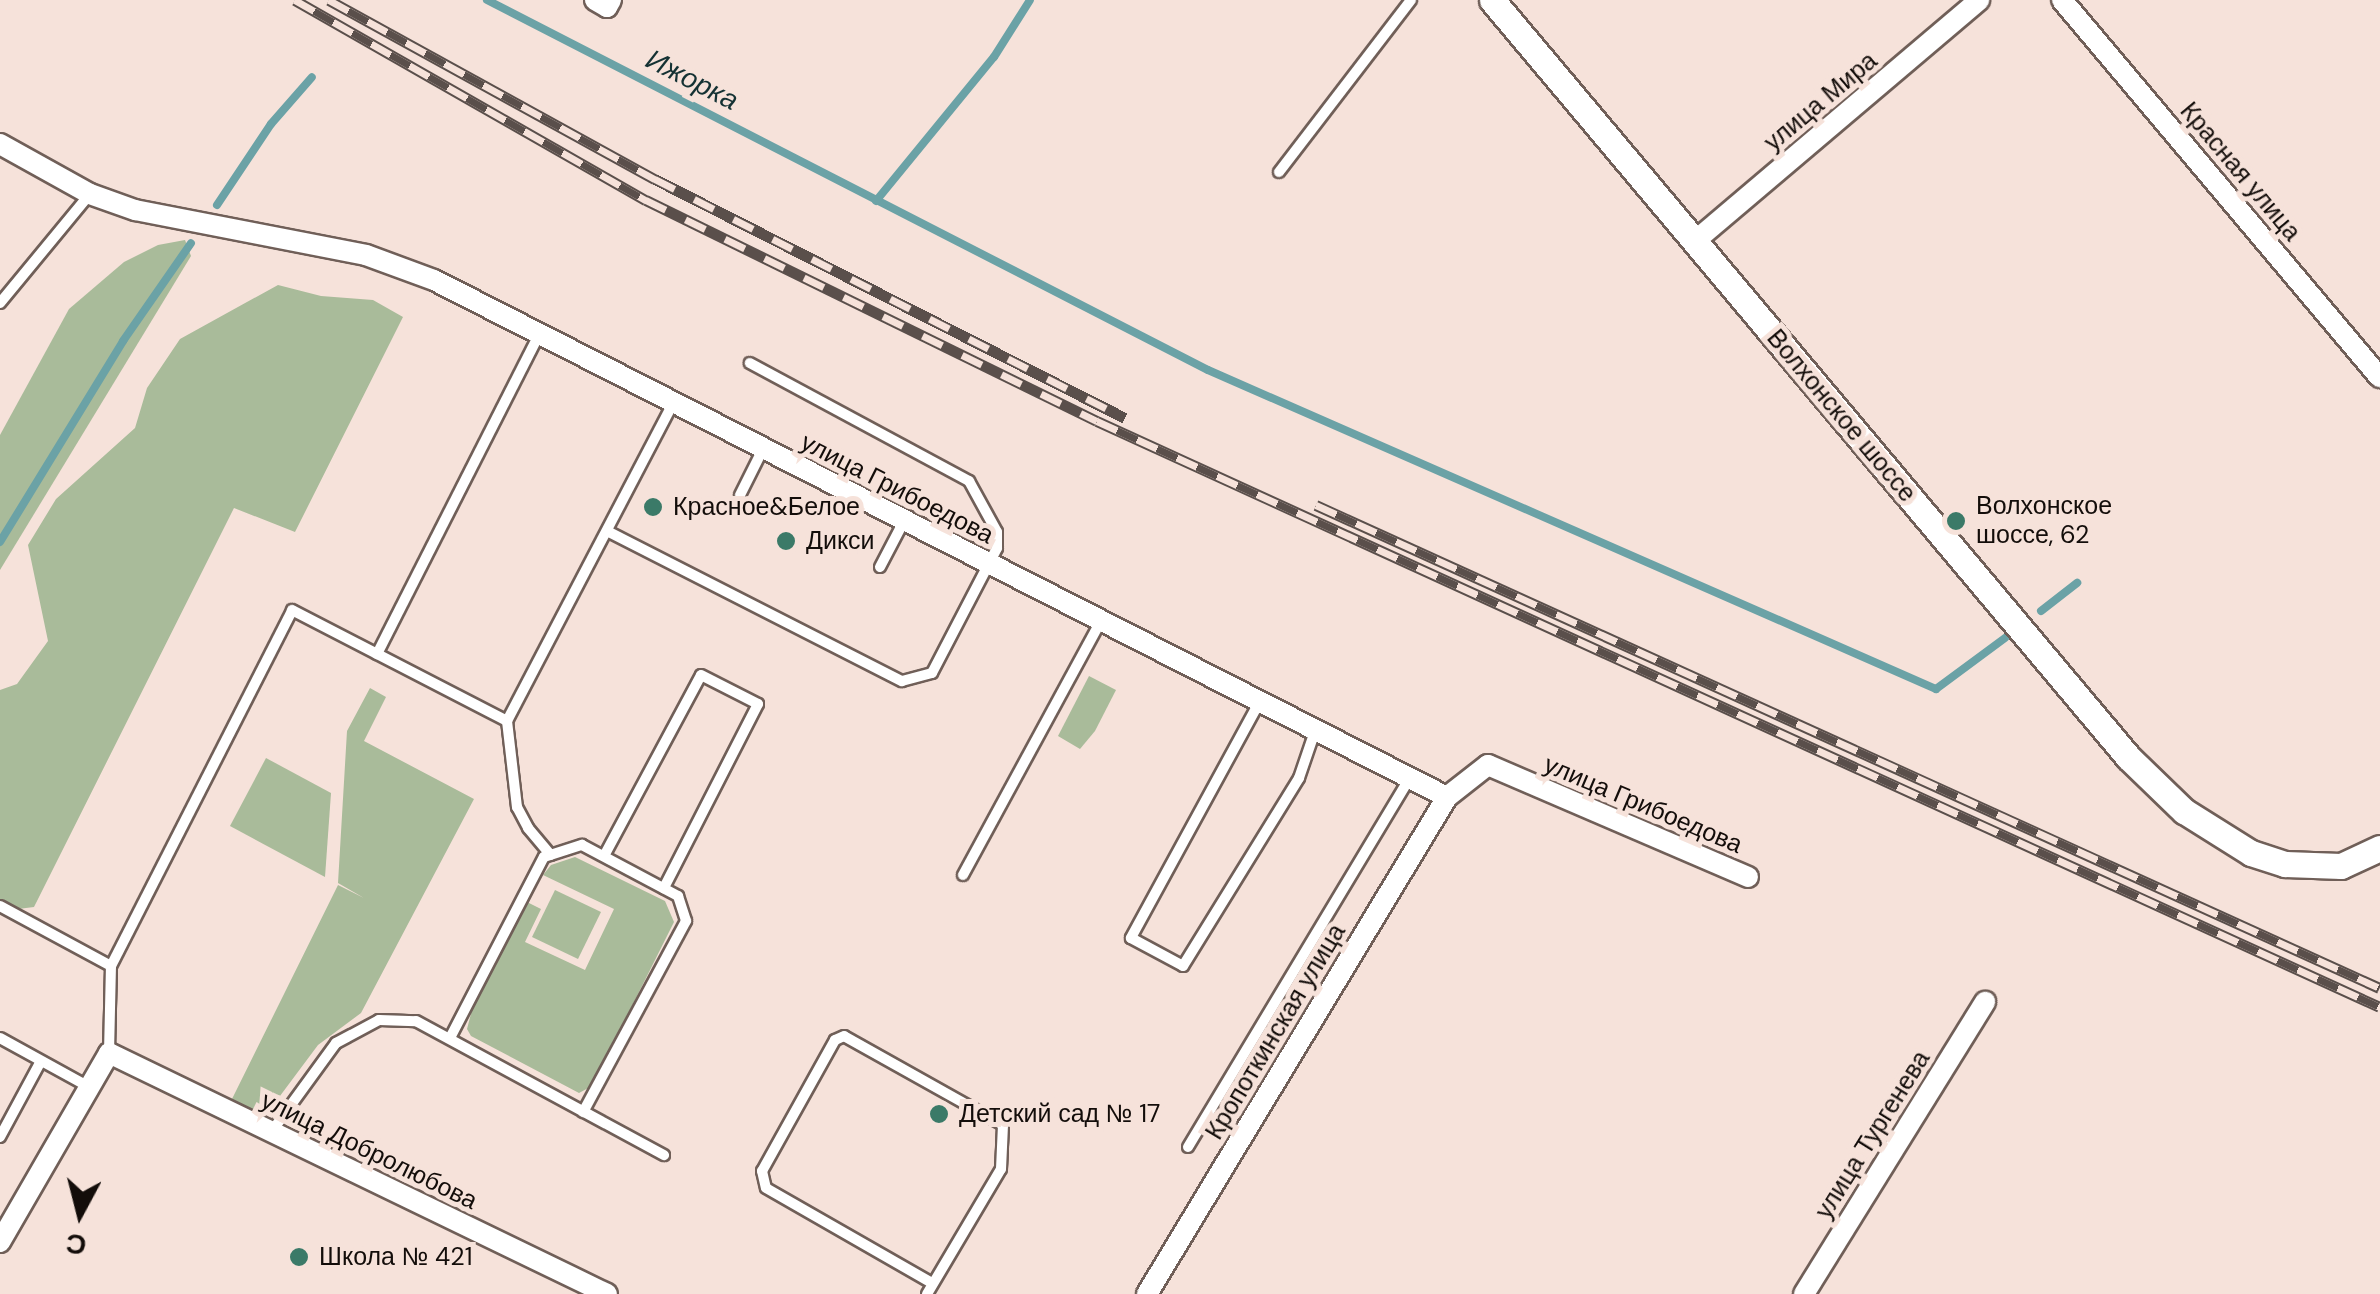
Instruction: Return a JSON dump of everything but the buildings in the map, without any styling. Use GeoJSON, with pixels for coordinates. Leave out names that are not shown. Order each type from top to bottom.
{"type":"FeatureCollection","features":[{"type":"Feature","properties":{"kind":"street","name":"Волхонское шоссе"},"geometry":{"type":"LineString","coordinates":[[1492,0],[2128,757],[2184,811],[2251,853],[2312,868],[2342,866],[2380,848]]}},
{"type":"Feature","properties":{"kind":"street","name":"улица Мира"},"geometry":{"type":"LineString","coordinates":[[1694,242],[1979,0]]}},
{"type":"Feature","properties":{"kind":"street","name":"Красная улица"},"geometry":{"type":"LineString","coordinates":[[2062,0],[2380,377]]}},
{"type":"Feature","properties":{"kind":"street","name":"улица Грибоедова"},"geometry":{"type":"LineString","coordinates":[[0,144],[90,194],[135,210],[366,255],[434,280],[1448,797],[1488,765],[1748,877]]}},
{"type":"Feature","properties":{"kind":"street","name":"Кропоткинская улица"},"geometry":{"type":"LineString","coordinates":[[1147,1294],[1448,797]]}},
{"type":"Feature","properties":{"kind":"street","name":"улица Тургенева"},"geometry":{"type":"LineString","coordinates":[[1804,1294],[1985,1002]]}},
{"type":"Feature","properties":{"kind":"street"},"geometry":{"type":"LineString","coordinates":[[0,1242],[109,1052]]}},
{"type":"Feature","properties":{"kind":"street","name":"улица Добролюбова"},"geometry":{"type":"LineString","coordinates":[[109,1052],[607,1294]]}},
{"type":"Feature","properties":{"kind":"lane"},"geometry":{"type":"LineString","coordinates":[[1278,172],[1411,0]]}},
{"type":"Feature","properties":{"kind":"lane"},"geometry":{"type":"LineString","coordinates":[[0,303],[90,194]]}},
{"type":"Feature","properties":{"kind":"lane"},"geometry":{"type":"LineString","coordinates":[[377,654],[540,334]]}},
{"type":"Feature","properties":{"kind":"lane"},"geometry":{"type":"LineString","coordinates":[[607,531],[902,681],[932,673],[997,548],[997,532],[969,480],[750,362]]}},
{"type":"Feature","properties":{"kind":"lane"},"geometry":{"type":"LineString","coordinates":[[552,855],[528,828],[518,807],[507,721],[674,404]]}},
{"type":"Feature","properties":{"kind":"lane"},"geometry":{"type":"LineString","coordinates":[[740,495],[764,449]]}},
{"type":"Feature","properties":{"kind":"lane"},"geometry":{"type":"LineString","coordinates":[[880,567],[904,520]]}},
{"type":"Feature","properties":{"kind":"lane"},"geometry":{"type":"LineString","coordinates":[[109,1052],[111,966],[292,610],[507,721]]}},
{"type":"Feature","properties":{"kind":"lane"},"geometry":{"type":"LineString","coordinates":[[963,876],[1102,620]]}},
{"type":"Feature","properties":{"kind":"lane"},"geometry":{"type":"LineString","coordinates":[[604,856],[701,675],[758,704],[664,888]]}},
{"type":"Feature","properties":{"kind":"lane"},"geometry":{"type":"LineString","coordinates":[[1260,700],[1131,938],[1183,966],[1298,778],[1316,728]]}},
{"type":"Feature","properties":{"kind":"lane"},"geometry":{"type":"LineString","coordinates":[[1188,1146],[1412,776]]}},
{"type":"Feature","properties":{"kind":"lane"},"geometry":{"type":"LineString","coordinates":[[450,1038],[544,857],[582,844],[664,888],[678,896],[686,921],[583,1112]]}},
{"type":"Feature","properties":{"kind":"lane"},"geometry":{"type":"LineString","coordinates":[[0,906],[111,966]]}},
{"type":"Feature","properties":{"kind":"lane"},"geometry":{"type":"LineString","coordinates":[[272,1131],[336,1043],[378,1020],[416,1021],[664,1155]]}},
{"type":"Feature","properties":{"kind":"lane"},"geometry":{"type":"LineString","coordinates":[[844,1036],[1003,1125],[1001,1168],[930,1289],[766,1188],[762,1171],[834,1040],[844,1036]]}},
{"type":"Feature","properties":{"kind":"lane"},"geometry":{"type":"LineString","coordinates":[[0,1038],[89,1087]]}},
{"type":"Feature","properties":{"kind":"lane"},"geometry":{"type":"LineString","coordinates":[[0,1137],[41,1061]]}},
{"type":"Feature","properties":{"kind":"green space"},"geometry":{"type":"Polygon","coordinates":[[[185,240],[191,256],[0,570],[0,435],[69,309],[124,262],[158,245],[185,240]]]}},
{"type":"Feature","properties":{"kind":"green space"},"geometry":{"type":"Polygon","coordinates":[[[278,285],[321,296],[373,300],[403,317],[295,532],[234,508],[34,907],[10,910],[0,904],[0,690],[17,684],[48,641],[28,545],[56,499],[135,428],[147,388],[180,339],[278,285]]]}},
{"type":"Feature","properties":{"kind":"green space"},"geometry":{"type":"Polygon","coordinates":[[[1089,676],[1116,690],[1095,731],[1080,749],[1058,736],[1089,676]]]}},
{"type":"Feature","properties":{"kind":"green space"},"geometry":{"type":"Polygon","coordinates":[[[370,688],[386,697],[364,741],[474,799],[361,1013],[318,1045],[274,1104],[257,1115],[231,1101],[338,885],[364,898],[338,883],[347,731],[370,688]]]}},
{"type":"Feature","properties":{"kind":"green space"},"geometry":{"type":"Polygon","coordinates":[[[266,758],[331,793],[325,877],[230,826],[266,758]]]}},
{"type":"Feature","properties":{"kind":"green space"},"geometry":{"type":"Polygon","coordinates":[[[575,857],[665,901],[674,922],[592,1086],[579,1093],[471,1036],[467,1029],[473,1006],[527,902],[541,909],[525,942],[585,970],[614,909],[543,875],[551,865],[575,857]]]}},
{"type":"Feature","properties":{"kind":"green space"},"geometry":{"type":"Polygon","coordinates":[[[555,890],[601,912],[578,959],[532,937],[555,890]]]}},
{"type":"Feature","properties":{"kind":"waterway"},"geometry":{"type":"LineString","coordinates":[[487,0],[1208,370],[1936,689],[2005,638]]}},
{"type":"Feature","properties":{"kind":"waterway"},"geometry":{"type":"LineString","coordinates":[[876,201],[994,57],[1030,0]]}},
{"type":"Feature","properties":{"kind":"waterway","name":"Ижорка"},"geometry":{"type":"LineString","coordinates":[[217,205],[271,124],[312,77]]}},
{"type":"Feature","properties":{"kind":"waterway","name":"Ижорка"},"geometry":{"type":"LineString","coordinates":[[0,542],[123,341],[191,243]]}},
{"type":"Feature","properties":{"kind":"waterway"},"geometry":{"type":"LineString","coordinates":[[2041,611],[2077,583]]}},
{"type":"Feature","properties":{"kind":"railway"},"geometry":{"type":"LineString","coordinates":[[295,0],[646,200],[1097,421],[2380,1007]]}},
{"type":"Feature","properties":{"kind":"railway"},"geometry":{"type":"LineString","coordinates":[[329,0],[655,179],[1125,418]]}},
{"type":"Feature","properties":{"kind":"railway"},"geometry":{"type":"LineString","coordinates":[[1316,505],[2380,988]]}},
{"type":"Feature","properties":{"kind":"place","name":"Красное&Белое"},"geometry":{"type":"Point","coordinates":[653,507]}},
{"type":"Feature","properties":{"kind":"place","name":"Волхонское шоссе, 62"},"geometry":{"type":"Point","coordinates":[1956,521]}},
{"type":"Feature","properties":{"kind":"place","name":"Дикси"},"geometry":{"type":"Point","coordinates":[786,541]}},
{"type":"Feature","properties":{"kind":"place","name":"Детский сад № 17"},"geometry":{"type":"Point","coordinates":[939,1114]}},
{"type":"Feature","properties":{"kind":"place","name":"Школа № 421"},"geometry":{"type":"Point","coordinates":[299,1257]}}]}
